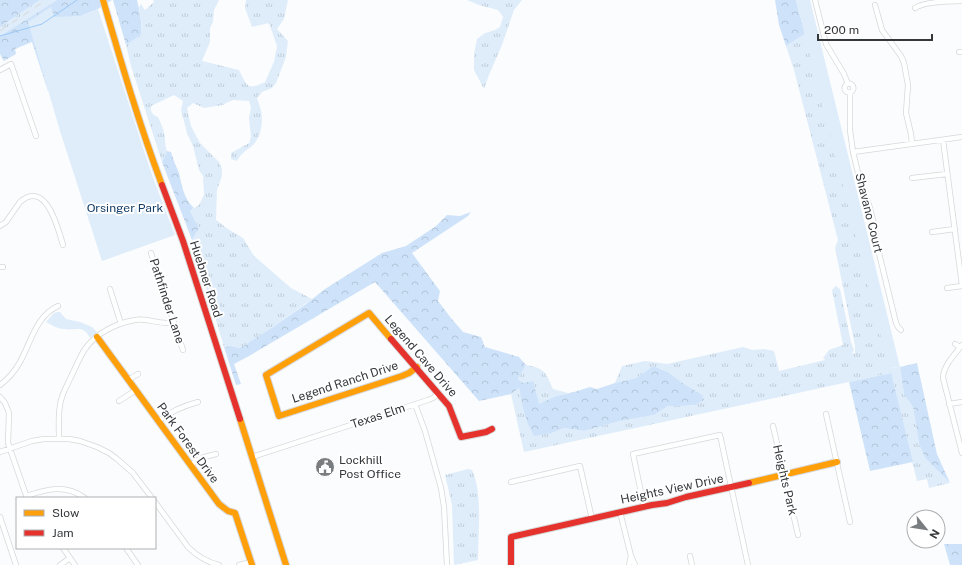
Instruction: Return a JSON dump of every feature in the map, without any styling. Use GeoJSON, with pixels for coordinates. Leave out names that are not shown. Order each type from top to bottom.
{"type":"FeatureCollection","features":[{"type":"Feature","properties":{"kind":"street","name":"Shavano Court"},"geometry":{"type":"LineString","coordinates":[[815,0],[826,44],[844,74],[848,84],[845,86],[845,89],[850,93],[850,130],[853,152],[860,181],[874,223],[877,245],[896,323],[902,330]]}},
{"type":"Feature","properties":{"kind":"street","name":"Huebner Road"},"geometry":{"type":"LineString","coordinates":[[103,1],[148,146],[183,241],[286,565]]}},
{"type":"Feature","properties":{"kind":"street"},"geometry":{"type":"LineString","coordinates":[[916,8],[923,4],[946,1],[962,1]]}},
{"type":"Feature","properties":{"kind":"street"},"geometry":{"type":"LineString","coordinates":[[875,4],[882,30],[901,56],[904,63],[908,85],[906,113],[912,144]]}},
{"type":"Feature","properties":{"kind":"street"},"geometry":{"type":"LineString","coordinates":[[0,70],[11,64],[36,136]]}},
{"type":"Feature","properties":{"kind":"street"},"geometry":{"type":"LineString","coordinates":[[853,152],[962,137]]}},
{"type":"Feature","properties":{"kind":"street"},"geometry":{"type":"LineString","coordinates":[[943,140],[962,285],[946,288]]}},
{"type":"Feature","properties":{"kind":"street"},"geometry":{"type":"LineString","coordinates":[[912,178],[947,174]]}},
{"type":"Feature","properties":{"kind":"street"},"geometry":{"type":"LineString","coordinates":[[0,226],[6,222],[23,199],[32,196],[36,197],[43,200],[49,207],[59,230],[63,245]]}},
{"type":"Feature","properties":{"kind":"street"},"geometry":{"type":"LineString","coordinates":[[932,232],[955,229]]}},
{"type":"Feature","properties":{"kind":"street","name":"Pathfinder Lane"},"geometry":{"type":"LineString","coordinates":[[151,253],[183,350]]}},
{"type":"Feature","properties":{"kind":"street"},"geometry":{"type":"LineString","coordinates":[[110,289],[121,324]]}},
{"type":"Feature","properties":{"kind":"street"},"geometry":{"type":"LineString","coordinates":[[0,385],[20,362],[39,322],[52,309],[58,306]]}},
{"type":"Feature","properties":{"kind":"street","name":"Legend Cave Drive"},"geometry":{"type":"LineString","coordinates":[[279,416],[266,375],[369,313],[417,367],[452,410],[461,438],[486,432],[492,429]]}},
{"type":"Feature","properties":{"kind":"street"},"geometry":{"type":"LineString","coordinates":[[59,439],[60,404],[62,396],[88,344],[107,330],[133,320],[140,319],[160,324],[174,322]]}},
{"type":"Feature","properties":{"kind":"street","name":"Park Forest Drive"},"geometry":{"type":"LineString","coordinates":[[96,337],[219,504],[235,513],[252,563]]}},
{"type":"Feature","properties":{"kind":"street"},"geometry":{"type":"LineString","coordinates":[[955,344],[961,346],[943,375],[962,453]]}},
{"type":"Feature","properties":{"kind":"street","name":"Legend Ranch Drive"},"geometry":{"type":"LineString","coordinates":[[279,416],[402,376],[417,367]]}},
{"type":"Feature","properties":{"kind":"street"},"geometry":{"type":"LineString","coordinates":[[128,380],[138,374]]}},
{"type":"Feature","properties":{"kind":"street"},"geometry":{"type":"LineString","coordinates":[[119,401],[136,390]]}},
{"type":"Feature","properties":{"kind":"street"},"geometry":{"type":"LineString","coordinates":[[415,404],[433,398],[439,393]]}},
{"type":"Feature","properties":{"kind":"street"},"geometry":{"type":"LineString","coordinates":[[0,397],[5,403],[9,413],[8,444],[26,497],[44,490],[56,489],[67,490],[83,497]]}},
{"type":"Feature","properties":{"kind":"street"},"geometry":{"type":"LineString","coordinates":[[158,421],[177,409],[198,402]]}},
{"type":"Feature","properties":{"kind":"street"},"geometry":{"type":"LineString","coordinates":[[949,404],[962,402]]}},
{"type":"Feature","properties":{"kind":"street","name":"Texas Elm"},"geometry":{"type":"LineString","coordinates":[[252,457],[415,404],[425,431],[441,488],[444,507],[447,565]]}},
{"type":"Feature","properties":{"kind":"street"},"geometry":{"type":"LineString","coordinates":[[826,414],[850,522]]}},
{"type":"Feature","properties":{"kind":"street","name":"Heights Park"},"geometry":{"type":"LineString","coordinates":[[773,426],[798,534]]}},
{"type":"Feature","properties":{"kind":"street"},"geometry":{"type":"LineString","coordinates":[[644,506],[633,454],[720,435],[748,565]]}},
{"type":"Feature","properties":{"kind":"street"},"geometry":{"type":"LineString","coordinates":[[0,452],[32,441],[44,439],[80,441],[109,453],[126,466],[151,497]]}},
{"type":"Feature","properties":{"kind":"street"},"geometry":{"type":"LineString","coordinates":[[190,465],[201,458],[216,454]]}},
{"type":"Feature","properties":{"kind":"street","name":"Heights View Drive"},"geometry":{"type":"LineString","coordinates":[[511,565],[511,537],[644,506],[667,503],[686,497],[836,462]]}},
{"type":"Feature","properties":{"kind":"street"},"geometry":{"type":"LineString","coordinates":[[511,482],[580,466],[592,518]]}},
{"type":"Feature","properties":{"kind":"street"},"geometry":{"type":"LineString","coordinates":[[156,503],[192,552],[206,561],[219,565]]}},
{"type":"Feature","properties":{"kind":"street"},"geometry":{"type":"LineString","coordinates":[[620,512],[630,556],[630,565]]}},
{"type":"Feature","properties":{"kind":"street"},"geometry":{"type":"LineString","coordinates":[[0,517],[16,565]]}},
{"type":"Feature","properties":{"kind":"street"},"geometry":{"type":"LineString","coordinates":[[64,549],[75,565]]}},
{"type":"Feature","properties":{"kind":"street"},"geometry":{"type":"LineString","coordinates":[[127,549],[138,565]]}},
{"type":"Feature","properties":{"kind":"street"},"geometry":{"type":"LineString","coordinates":[[630,556],[635,565]]}},
{"type":"Feature","properties":{"kind":"street"},"geometry":{"type":"LineString","coordinates":[[690,556],[692,565]]}},
{"type":"Feature","properties":{"kind":"street"},"geometry":{"type":"LineString","coordinates":[[60,565],[70,558]]}},
{"type":"Feature","properties":{"kind":"street"},"geometry":{"type":"LineString","coordinates":[[240,565],[252,563]]}},
{"type":"Feature","properties":{"kind":"green space"},"geometry":{"type":"Polygon","coordinates":[[[0,0],[40,0],[0,27],[0,0]]]}},
{"type":"Feature","properties":{"kind":"green space"},"geometry":{"type":"Polygon","coordinates":[[[40,0],[57,0],[0,36],[0,27],[40,0]]]}},
{"type":"Feature","properties":{"kind":"green space"},"geometry":{"type":"Polygon","coordinates":[[[57,0],[112,0],[98,9],[83,15],[48,91],[32,42],[15,49],[16,54],[4,61],[0,54],[0,36],[57,0]]]}},
{"type":"Feature","properties":{"kind":"green space"},"geometry":{"type":"Polygon","coordinates":[[[113,0],[137,0],[141,35],[126,45],[113,0]]]}},
{"type":"Feature","properties":{"kind":"green space"},"geometry":{"type":"Polygon","coordinates":[[[153,0],[219,0],[214,10],[213,22],[210,28],[210,42],[202,61],[239,70],[246,83],[254,86],[265,82],[274,62],[277,46],[269,23],[252,27],[245,8],[246,0],[288,0],[284,19],[277,29],[288,41],[286,57],[276,83],[272,88],[262,92],[257,98],[262,122],[258,138],[252,146],[242,154],[237,161],[231,159],[231,153],[249,143],[251,137],[249,118],[251,107],[249,101],[233,100],[223,105],[204,108],[193,103],[187,108],[191,126],[200,143],[219,162],[222,169],[222,176],[217,190],[216,220],[243,238],[254,256],[291,288],[312,299],[273,327],[240,348],[231,346],[224,347],[192,240],[199,228],[190,211],[199,205],[204,195],[203,176],[199,170],[193,146],[187,133],[181,110],[183,101],[174,95],[151,106],[151,112],[158,117],[165,134],[165,146],[167,151],[162,162],[131,66],[126,45],[141,35],[139,7],[141,4],[145,10],[154,2],[153,0]]]}},
{"type":"Feature","properties":{"kind":"green space"},"geometry":{"type":"Polygon","coordinates":[[[467,0],[522,0],[514,10],[502,45],[484,89],[474,70],[474,54],[477,39],[485,33],[500,27],[503,17],[498,10],[467,0]]]}},
{"type":"Feature","properties":{"kind":"green space"},"geometry":{"type":"Polygon","coordinates":[[[775,0],[796,0],[805,34],[786,46],[779,25],[775,0]]]}},
{"type":"Feature","properties":{"kind":"green space"},"geometry":{"type":"Polygon","coordinates":[[[796,0],[810,0],[900,367],[889,368],[796,0]]]}},
{"type":"Feature","properties":{"kind":"green space","name":"Orsinger Park"},"geometry":{"type":"Polygon","coordinates":[[[51,7],[54,17],[80,16],[98,9],[145,154],[175,235],[102,261],[60,131],[28,22],[51,7]]]}},
{"type":"Feature","properties":{"kind":"green space"},"geometry":{"type":"Polygon","coordinates":[[[805,34],[890,368],[900,367],[904,393],[913,407],[919,444],[925,458],[950,483],[929,488],[927,479],[917,481],[890,373],[524,452],[511,394],[519,388],[527,422],[552,433],[564,428],[584,431],[620,421],[654,415],[668,406],[695,405],[684,384],[668,372],[653,366],[636,378],[615,383],[622,366],[645,361],[667,364],[743,347],[753,350],[764,349],[774,351],[779,371],[825,360],[823,358],[829,350],[843,345],[832,290],[836,286],[840,289],[854,350],[852,354],[855,353],[855,346],[835,248],[838,240],[794,70],[786,46],[805,34]]]}},
{"type":"Feature","properties":{"kind":"green space"},"geometry":{"type":"Polygon","coordinates":[[[167,151],[171,152],[179,173],[182,187],[188,201],[194,208],[190,211],[199,228],[192,240],[162,162],[167,151]]]}},
{"type":"Feature","properties":{"kind":"green space"},"geometry":{"type":"Polygon","coordinates":[[[471,212],[468,216],[412,253],[440,291],[438,301],[463,332],[481,337],[485,347],[519,357],[526,365],[518,379],[523,383],[533,381],[539,404],[556,396],[590,387],[597,389],[636,378],[653,366],[668,372],[702,395],[704,400],[695,405],[668,406],[654,415],[620,421],[584,431],[564,428],[552,433],[534,436],[527,422],[519,388],[511,394],[479,401],[375,282],[234,364],[241,384],[236,385],[224,347],[231,346],[240,348],[273,327],[325,289],[382,253],[406,246],[436,226],[447,215],[460,216],[471,212]]]}},
{"type":"Feature","properties":{"kind":"green space"},"geometry":{"type":"Polygon","coordinates":[[[60,312],[66,319],[80,322],[92,327],[97,332],[90,338],[85,331],[79,329],[59,328],[46,322],[54,313],[60,312]]]}},
{"type":"Feature","properties":{"kind":"green space"},"geometry":{"type":"Polygon","coordinates":[[[917,363],[937,454],[950,483],[925,458],[919,444],[913,407],[904,394],[900,367],[917,363]]]}},
{"type":"Feature","properties":{"kind":"green space"},"geometry":{"type":"Polygon","coordinates":[[[526,365],[532,366],[544,372],[553,389],[568,393],[556,396],[539,405],[523,383],[518,379],[526,365]]]}},
{"type":"Feature","properties":{"kind":"green space"},"geometry":{"type":"Polygon","coordinates":[[[891,373],[913,462],[870,471],[849,382],[891,373]]]}},
{"type":"Feature","properties":{"kind":"green space"},"geometry":{"type":"Polygon","coordinates":[[[468,469],[472,470],[478,490],[478,560],[454,565],[452,505],[445,475],[468,469]]]}},
{"type":"Feature","properties":{"kind":"green space"},"geometry":{"type":"Polygon","coordinates":[[[946,544],[962,544],[962,565],[950,565],[945,549],[946,544]]]}},
{"type":"Feature","properties":{"kind":"waterway"},"geometry":{"type":"LineString","coordinates":[[0,36],[42,24],[77,0]]}},
{"type":"Feature","properties":{"kind":"railway"},"geometry":{"type":"LineString","coordinates":[[0,31],[46,0]]}},
{"type":"Feature","properties":{"kind":"traffic: slow"},"geometry":{"type":"LineString","coordinates":[[103,0],[138,116],[162,185]]}},
{"type":"Feature","properties":{"kind":"traffic: slow"},"geometry":{"type":"LineString","coordinates":[[391,339],[369,313],[266,375],[279,416],[402,376],[417,367]]}},
{"type":"Feature","properties":{"kind":"traffic: slow"},"geometry":{"type":"LineString","coordinates":[[97,337],[219,504],[228,511],[235,513],[252,565]]}},
{"type":"Feature","properties":{"kind":"traffic: slow"},"geometry":{"type":"LineString","coordinates":[[240,419],[286,565]]}},
{"type":"Feature","properties":{"kind":"traffic: slow"},"geometry":{"type":"LineString","coordinates":[[749,483],[837,462]]}},
{"type":"Feature","properties":{"kind":"traffic: jam"},"geometry":{"type":"LineString","coordinates":[[162,185],[183,241],[240,419]]}},
{"type":"Feature","properties":{"kind":"traffic: jam"},"geometry":{"type":"LineString","coordinates":[[391,339],[449,406],[461,437],[486,432],[492,429]]}},
{"type":"Feature","properties":{"kind":"traffic: jam"},"geometry":{"type":"LineString","coordinates":[[511,565],[511,537],[652,505],[667,503],[686,497],[749,483]]}},
{"type":"Feature","properties":{"kind":"place","name":"Lockhill Post Office"},"geometry":{"type":"Point","coordinates":[325,467]}}]}
